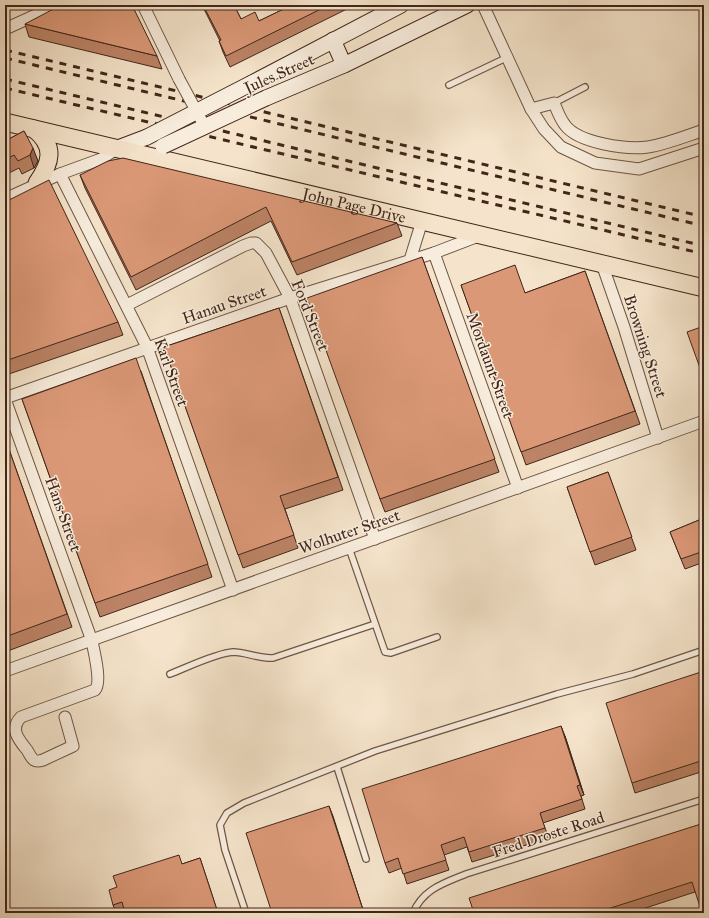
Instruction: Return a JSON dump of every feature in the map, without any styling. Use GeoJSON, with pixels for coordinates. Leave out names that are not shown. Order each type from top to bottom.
{"type":"FeatureCollection","features":[{"type":"Feature","properties":{"kind":"main road","name":"Jules Street"},"geometry":{"type":"LineString","coordinates":[[118,148],[147,137],[197,113],[400,5]]}},
{"type":"Feature","properties":{"kind":"main road","name":"Jules Street"},"geometry":{"type":"LineString","coordinates":[[139,154],[163,146],[266,98],[344,65],[467,5]]}},
{"type":"Feature","properties":{"kind":"main road"},"geometry":{"type":"LineString","coordinates":[[332,40],[344,65]]}},
{"type":"Feature","properties":{"kind":"main road","name":"John Page Drive"},"geometry":{"type":"LineString","coordinates":[[5,122],[704,288]]}},
{"type":"Feature","properties":{"kind":"main road"},"geometry":{"type":"LineString","coordinates":[[34,128],[42,135],[49,155],[48,166],[37,183]]}},
{"type":"Feature","properties":{"kind":"street"},"geometry":{"type":"LineString","coordinates":[[5,29],[58,5]]}},
{"type":"Feature","properties":{"kind":"street"},"geometry":{"type":"LineString","coordinates":[[143,5],[179,79],[205,127]]}},
{"type":"Feature","properties":{"kind":"street"},"geometry":{"type":"LineString","coordinates":[[483,5],[506,58],[531,109],[552,140],[570,152],[595,163],[639,169],[704,148]]}},
{"type":"Feature","properties":{"kind":"street"},"geometry":{"type":"LineString","coordinates":[[531,109],[554,103],[564,125],[575,135],[589,141],[634,147],[648,147],[704,130]]}},
{"type":"Feature","properties":{"kind":"street","name":"Jules Street"},"geometry":{"type":"LineString","coordinates":[[101,159],[118,148]]}},
{"type":"Feature","properties":{"kind":"street","name":"Jules Street"},"geometry":{"type":"LineString","coordinates":[[5,199],[37,183],[101,159],[139,154]]}},
{"type":"Feature","properties":{"kind":"street","name":"Karl Street"},"geometry":{"type":"LineString","coordinates":[[60,174],[147,347],[233,590]]}},
{"type":"Feature","properties":{"kind":"street"},"geometry":{"type":"LineString","coordinates":[[410,260],[422,221]]}},
{"type":"Feature","properties":{"kind":"street","name":"Hanau Street"},"geometry":{"type":"LineString","coordinates":[[5,399],[147,347],[290,298],[434,253],[481,235]]}},
{"type":"Feature","properties":{"kind":"street","name":"Ford Street"},"geometry":{"type":"LineString","coordinates":[[127,306],[251,243],[256,243],[266,253],[290,298],[375,539]]}},
{"type":"Feature","properties":{"kind":"street","name":"Mordaunt Street"},"geometry":{"type":"LineString","coordinates":[[434,253],[518,488]]}},
{"type":"Feature","properties":{"kind":"street","name":"Browning Street"},"geometry":{"type":"LineString","coordinates":[[602,264],[624,327],[658,438]]}},
{"type":"Feature","properties":{"kind":"street","name":"Hans Street"},"geometry":{"type":"LineString","coordinates":[[5,399],[92,641],[98,678],[97,687],[90,692],[21,717],[16,724],[17,736],[33,759],[39,762],[72,749],[74,746],[65,717]]}},
{"type":"Feature","properties":{"kind":"street","name":"Wolhuter Street"},"geometry":{"type":"LineString","coordinates":[[5,671],[704,421]]}},
{"type":"Feature","properties":{"kind":"lane"},"geometry":{"type":"LineString","coordinates":[[449,85],[506,58]]}},
{"type":"Feature","properties":{"kind":"lane"},"geometry":{"type":"LineString","coordinates":[[554,103],[585,87]]}},
{"type":"Feature","properties":{"kind":"lane"},"geometry":{"type":"LineString","coordinates":[[349,548],[385,652],[391,653],[437,638]]}},
{"type":"Feature","properties":{"kind":"lane"},"geometry":{"type":"LineString","coordinates":[[170,674],[224,654],[234,652],[263,658],[273,658],[375,624]]}},
{"type":"Feature","properties":{"kind":"lane"},"geometry":{"type":"LineString","coordinates":[[246,913],[222,837],[220,825],[227,813],[244,803],[375,751],[557,694],[633,674],[704,650]]}},
{"type":"Feature","properties":{"kind":"lane"},"geometry":{"type":"LineString","coordinates":[[337,767],[366,859]]}},
{"type":"Feature","properties":{"kind":"lane","name":"Fred Droste Road"},"geometry":{"type":"LineString","coordinates":[[413,913],[420,900],[434,887],[454,879],[704,799]]}},
{"type":"Feature","properties":{"kind":"building"},"geometry":{"type":"Polygon","coordinates":[[[61,5],[132,5],[157,56],[25,24],[61,5]]]}},
{"type":"Feature","properties":{"kind":"building"},"geometry":{"type":"Polygon","coordinates":[[[203,5],[234,5],[241,19],[255,12],[259,21],[292,5],[329,5],[226,56],[219,41],[221,40],[203,5]]]}},
{"type":"Feature","properties":{"kind":"building"},"geometry":{"type":"Polygon","coordinates":[[[24,131],[33,148],[30,155],[18,161],[14,155],[5,160],[5,141],[24,131]]]}},
{"type":"Feature","properties":{"kind":"building"},"geometry":{"type":"Polygon","coordinates":[[[123,158],[397,223],[292,262],[266,207],[131,277],[80,175],[108,161],[123,158]]]}},
{"type":"Feature","properties":{"kind":"building"},"geometry":{"type":"Polygon","coordinates":[[[49,180],[118,322],[5,361],[5,202],[49,180]]]}},
{"type":"Feature","properties":{"kind":"building"},"geometry":{"type":"Polygon","coordinates":[[[422,257],[495,459],[380,499],[307,298],[422,257]]]}},
{"type":"Feature","properties":{"kind":"building"},"geometry":{"type":"Polygon","coordinates":[[[515,265],[525,293],[585,271],[635,411],[521,452],[461,285],[515,265]]]}},
{"type":"Feature","properties":{"kind":"building"},"geometry":{"type":"Polygon","coordinates":[[[279,308],[338,477],[280,496],[294,535],[238,555],[164,347],[279,308]]]}},
{"type":"Feature","properties":{"kind":"building"},"geometry":{"type":"Polygon","coordinates":[[[704,326],[704,379],[687,332],[704,326]]]}},
{"type":"Feature","properties":{"kind":"building"},"geometry":{"type":"Polygon","coordinates":[[[136,358],[208,564],[95,603],[22,399],[136,358]]]}},
{"type":"Feature","properties":{"kind":"building"},"geometry":{"type":"Polygon","coordinates":[[[5,438],[67,614],[5,637],[5,438]]]}},
{"type":"Feature","properties":{"kind":"building"},"geometry":{"type":"Polygon","coordinates":[[[608,472],[632,537],[590,552],[567,487],[608,472]]]}},
{"type":"Feature","properties":{"kind":"building"},"geometry":{"type":"Polygon","coordinates":[[[704,518],[704,551],[681,559],[670,532],[704,518]]]}},
{"type":"Feature","properties":{"kind":"building"},"geometry":{"type":"Polygon","coordinates":[[[704,671],[704,760],[632,783],[606,703],[704,671]]]}},
{"type":"Feature","properties":{"kind":"building"},"geometry":{"type":"Polygon","coordinates":[[[561,726],[580,785],[577,786],[582,799],[540,813],[545,828],[469,852],[464,837],[441,845],[446,860],[403,874],[398,858],[385,863],[362,789],[561,726]]]}},
{"type":"Feature","properties":{"kind":"building"},"geometry":{"type":"Polygon","coordinates":[[[329,806],[364,913],[272,913],[246,833],[329,806]]]}},
{"type":"Feature","properties":{"kind":"building"},"geometry":{"type":"Polygon","coordinates":[[[704,823],[704,913],[702,913],[692,882],[595,913],[474,913],[469,898],[704,823]]]}},
{"type":"Feature","properties":{"kind":"building"},"geometry":{"type":"Polygon","coordinates":[[[179,855],[182,864],[200,858],[218,913],[125,913],[122,902],[113,905],[109,890],[117,887],[113,876],[179,855]]]}},
{"type":"Feature","properties":{"kind":"railway"},"geometry":{"type":"LineString","coordinates":[[5,50],[704,217]]}},
{"type":"Feature","properties":{"kind":"railway"},"geometry":{"type":"LineString","coordinates":[[5,58],[704,226]]}},
{"type":"Feature","properties":{"kind":"railway"},"geometry":{"type":"LineString","coordinates":[[5,79],[704,246]]}},
{"type":"Feature","properties":{"kind":"railway"},"geometry":{"type":"LineString","coordinates":[[5,88],[704,254]]}}]}
